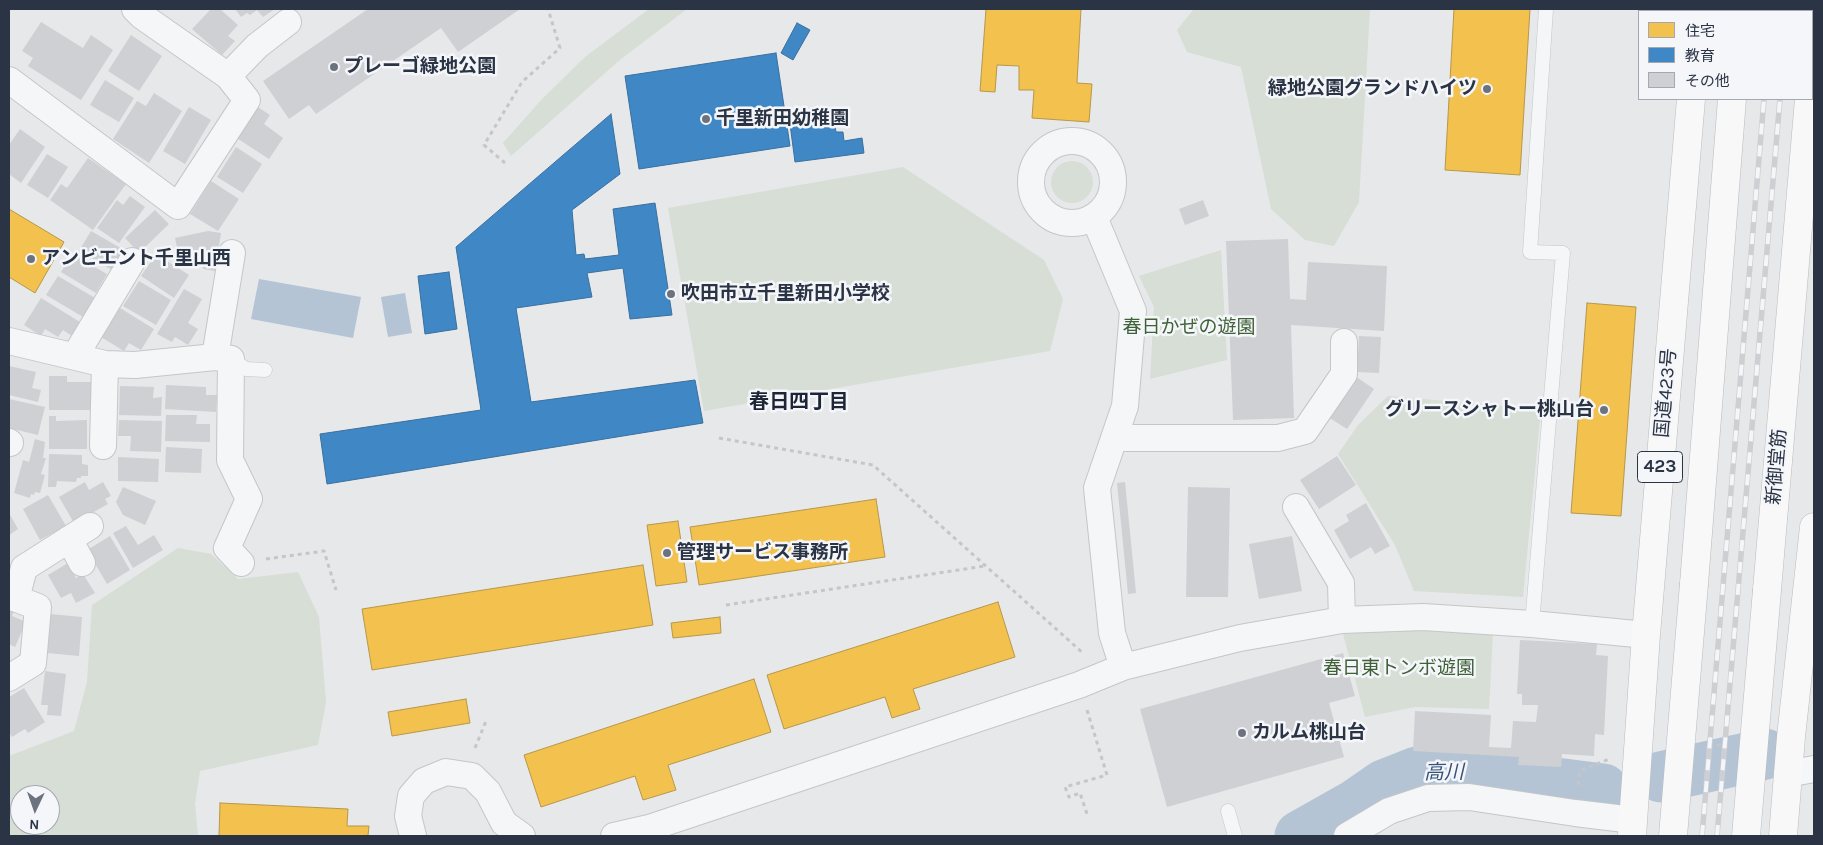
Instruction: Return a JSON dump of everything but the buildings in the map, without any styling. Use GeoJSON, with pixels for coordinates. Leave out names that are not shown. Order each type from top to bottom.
{"type":"FeatureCollection","features":[{"type":"Feature","properties":{"kind":"highway"},"geometry":{"type":"LineString","coordinates":[[1813,48],[1814,33]]}},
{"type":"Feature","properties":{"kind":"highway","name":"国道423号"},"geometry":{"type":"LineString","coordinates":[[1633,828],[1646,635],[1691,100]]}},
{"type":"Feature","properties":{"kind":"highway","name":"423"},"geometry":{"type":"LineString","coordinates":[[1673,836],[1732,100]]}},
{"type":"Feature","properties":{"kind":"highway","name":"新御堂筋"},"geometry":{"type":"LineString","coordinates":[[1746,836],[1809,100]]}},
{"type":"Feature","properties":{"kind":"highway"},"geometry":{"type":"LineString","coordinates":[[1783,836],[1787,774],[1814,527]]}},
{"type":"Feature","properties":{"kind":"street"},"geometry":{"type":"LineString","coordinates":[[9,80],[178,206],[247,100],[228,76],[142,16],[135,9]]}},
{"type":"Feature","properties":{"kind":"street"},"geometry":{"type":"LineString","coordinates":[[228,76],[257,46],[288,22]]}},
{"type":"Feature","properties":{"kind":"street"},"geometry":{"type":"LineString","coordinates":[[1094,217],[1134,311],[1125,406],[1097,488],[1112,633],[1123,667]]}},
{"type":"Feature","properties":{"kind":"street"},"geometry":{"type":"LineString","coordinates":[[232,252],[223,358],[230,460],[249,500],[227,548],[241,563]]}},
{"type":"Feature","properties":{"kind":"street"},"geometry":{"type":"LineString","coordinates":[[75,356],[132,261]]}},
{"type":"Feature","properties":{"kind":"street"},"geometry":{"type":"LineString","coordinates":[[9,341],[106,364],[135,365],[223,358]]}},
{"type":"Feature","properties":{"kind":"street"},"geometry":{"type":"LineString","coordinates":[[1114,438],[1278,438],[1305,431],[1344,374],[1344,342]]}},
{"type":"Feature","properties":{"kind":"street"},"geometry":{"type":"LineString","coordinates":[[104,446],[106,364]]}},
{"type":"Feature","properties":{"kind":"street"},"geometry":{"type":"LineString","coordinates":[[1296,507],[1341,583],[1342,620]]}},
{"type":"Feature","properties":{"kind":"street"},"geometry":{"type":"LineString","coordinates":[[9,678],[33,663],[38,608],[12,598],[24,568],[80,533],[82,563]]}},
{"type":"Feature","properties":{"kind":"street"},"geometry":{"type":"LineString","coordinates":[[614,836],[650,828],[1070,688],[1123,667],[1240,638],[1342,620],[1423,617],[1532,624],[1646,635]]}},
{"type":"Feature","properties":{"kind":"street"},"geometry":{"type":"LineString","coordinates":[[1787,774],[1814,769]]}},
{"type":"Feature","properties":{"kind":"street"},"geometry":{"type":"LineString","coordinates":[[413,836],[408,816],[411,796],[424,781],[446,772],[472,776],[488,792],[504,823],[522,836]]}},
{"type":"Feature","properties":{"kind":"street"},"geometry":{"type":"LineString","coordinates":[[1347,836],[1389,811],[1428,798],[1469,797],[1575,813],[1633,828]]}},
{"type":"Feature","properties":{"kind":"lane"},"geometry":{"type":"LineString","coordinates":[[1532,624],[1563,253],[1530,252],[1546,9]]}},
{"type":"Feature","properties":{"kind":"lane"},"geometry":{"type":"LineString","coordinates":[[223,358],[246,369],[266,370]]}},
{"type":"Feature","properties":{"kind":"lane"},"geometry":{"type":"LineString","coordinates":[[1228,812],[1235,836]]}},
{"type":"Feature","properties":{"kind":"path"},"geometry":{"type":"LineString","coordinates":[[505,163],[484,145],[522,82],[560,48],[548,9]]}},
{"type":"Feature","properties":{"kind":"path"},"geometry":{"type":"LineString","coordinates":[[719,438],[874,465],[1086,656]]}},
{"type":"Feature","properties":{"kind":"path"},"geometry":{"type":"LineString","coordinates":[[241,563],[324,551],[336,590]]}},
{"type":"Feature","properties":{"kind":"path"},"geometry":{"type":"LineString","coordinates":[[726,605],[986,566]]}},
{"type":"Feature","properties":{"kind":"path"},"geometry":{"type":"LineString","coordinates":[[1087,710],[1107,774],[1065,787],[1069,797],[1080,793],[1088,817]]}},
{"type":"Feature","properties":{"kind":"path"},"geometry":{"type":"LineString","coordinates":[[472,756],[486,721]]}},
{"type":"Feature","properties":{"kind":"path"},"geometry":{"type":"LineString","coordinates":[[1580,771],[1615,756]]}},
{"type":"Feature","properties":{"kind":"green space"},"geometry":{"type":"Polygon","coordinates":[[[649,9],[687,9],[621,59],[511,156],[503,143],[542,99],[585,57],[649,9]]]}},
{"type":"Feature","properties":{"kind":"green space"},"geometry":{"type":"Polygon","coordinates":[[[1194,9],[1370,9],[1359,202],[1334,246],[1305,240],[1271,209],[1241,67],[1187,52],[1177,30],[1194,9]]]}},
{"type":"Feature","properties":{"kind":"green space"},"geometry":{"type":"Polygon","coordinates":[[[1076,161],[1084,164],[1090,170],[1093,182],[1090,194],[1084,200],[1068,203],[1060,200],[1054,194],[1051,178],[1054,170],[1060,164],[1076,161]]]}},
{"type":"Feature","properties":{"kind":"green space"},"geometry":{"type":"Polygon","coordinates":[[[903,167],[1044,260],[1063,299],[1050,351],[704,411],[668,208],[903,167]]]}},
{"type":"Feature","properties":{"kind":"green space","name":"春日かぜの遊園"},"geometry":{"type":"Polygon","coordinates":[[[1221,250],[1227,360],[1150,379],[1154,307],[1139,276],[1221,250]]]}},
{"type":"Feature","properties":{"kind":"green space"},"geometry":{"type":"Polygon","coordinates":[[[1388,396],[1541,409],[1523,597],[1414,591],[1395,545],[1338,454],[1358,425],[1388,396]]]}},
{"type":"Feature","properties":{"kind":"green space"},"geometry":{"type":"Polygon","coordinates":[[[178,548],[211,554],[238,579],[298,572],[319,617],[326,702],[318,745],[200,771],[195,804],[198,836],[9,836],[9,756],[74,731],[87,682],[92,605],[178,548]]]}},
{"type":"Feature","properties":{"kind":"green space","name":"春日東トンボ遊園"},"geometry":{"type":"Polygon","coordinates":[[[1422,627],[1493,632],[1489,709],[1415,707],[1365,717],[1343,634],[1422,627]]]}},
{"type":"Feature","properties":{"kind":"water"},"geometry":{"type":"Polygon","coordinates":[[[259,279],[361,297],[353,338],[251,319],[259,279]]]}},
{"type":"Feature","properties":{"kind":"water"},"geometry":{"type":"Polygon","coordinates":[[[405,293],[412,333],[388,337],[381,297],[405,293]]]}},
{"type":"Feature","properties":{"kind":"waterway","name":"高川"},"geometry":{"type":"LineString","coordinates":[[1661,777],[1765,754]]}},
{"type":"Feature","properties":{"kind":"waterway","name":"高川"},"geometry":{"type":"LineString","coordinates":[[1300,836],[1355,805],[1384,785],[1417,772],[1469,772],[1603,789]]}},
{"type":"Feature","properties":{"kind":"railway"},"geometry":{"type":"LineString","coordinates":[[1702,836],[1764,100]]}},
{"type":"Feature","properties":{"kind":"railway"},"geometry":{"type":"LineString","coordinates":[[1717,836],[1780,100]]}},
{"type":"Feature","properties":{"kind":"place","name":"プレーゴ緑地公園"},"geometry":{"type":"Point","coordinates":[334,67]}},
{"type":"Feature","properties":{"kind":"place","name":"緑地公園グランドハイツ"},"geometry":{"type":"Point","coordinates":[1487,89]}},
{"type":"Feature","properties":{"kind":"place","name":"千里新田幼稚園"},"geometry":{"type":"Point","coordinates":[706,119]}},
{"type":"Feature","properties":{"kind":"place","name":"アンビエント千里山西"},"geometry":{"type":"Point","coordinates":[31,259]}},
{"type":"Feature","properties":{"kind":"place","name":"吹田市立千里新田小学校"},"geometry":{"type":"Point","coordinates":[671,294]}},
{"type":"Feature","properties":{"kind":"place","name":"グリースシャトー桃山台"},"geometry":{"type":"Point","coordinates":[1604,410]}},
{"type":"Feature","properties":{"kind":"place","name":"管理サービス事務所"},"geometry":{"type":"Point","coordinates":[667,553]}},
{"type":"Feature","properties":{"kind":"place","name":"カルム桃山台"},"geometry":{"type":"Point","coordinates":[1242,733]}},
{"type":"Feature","properties":{"kind":"district","name":"春日四丁目"},"geometry":{"type":"Point","coordinates":[799,402]}}]}
